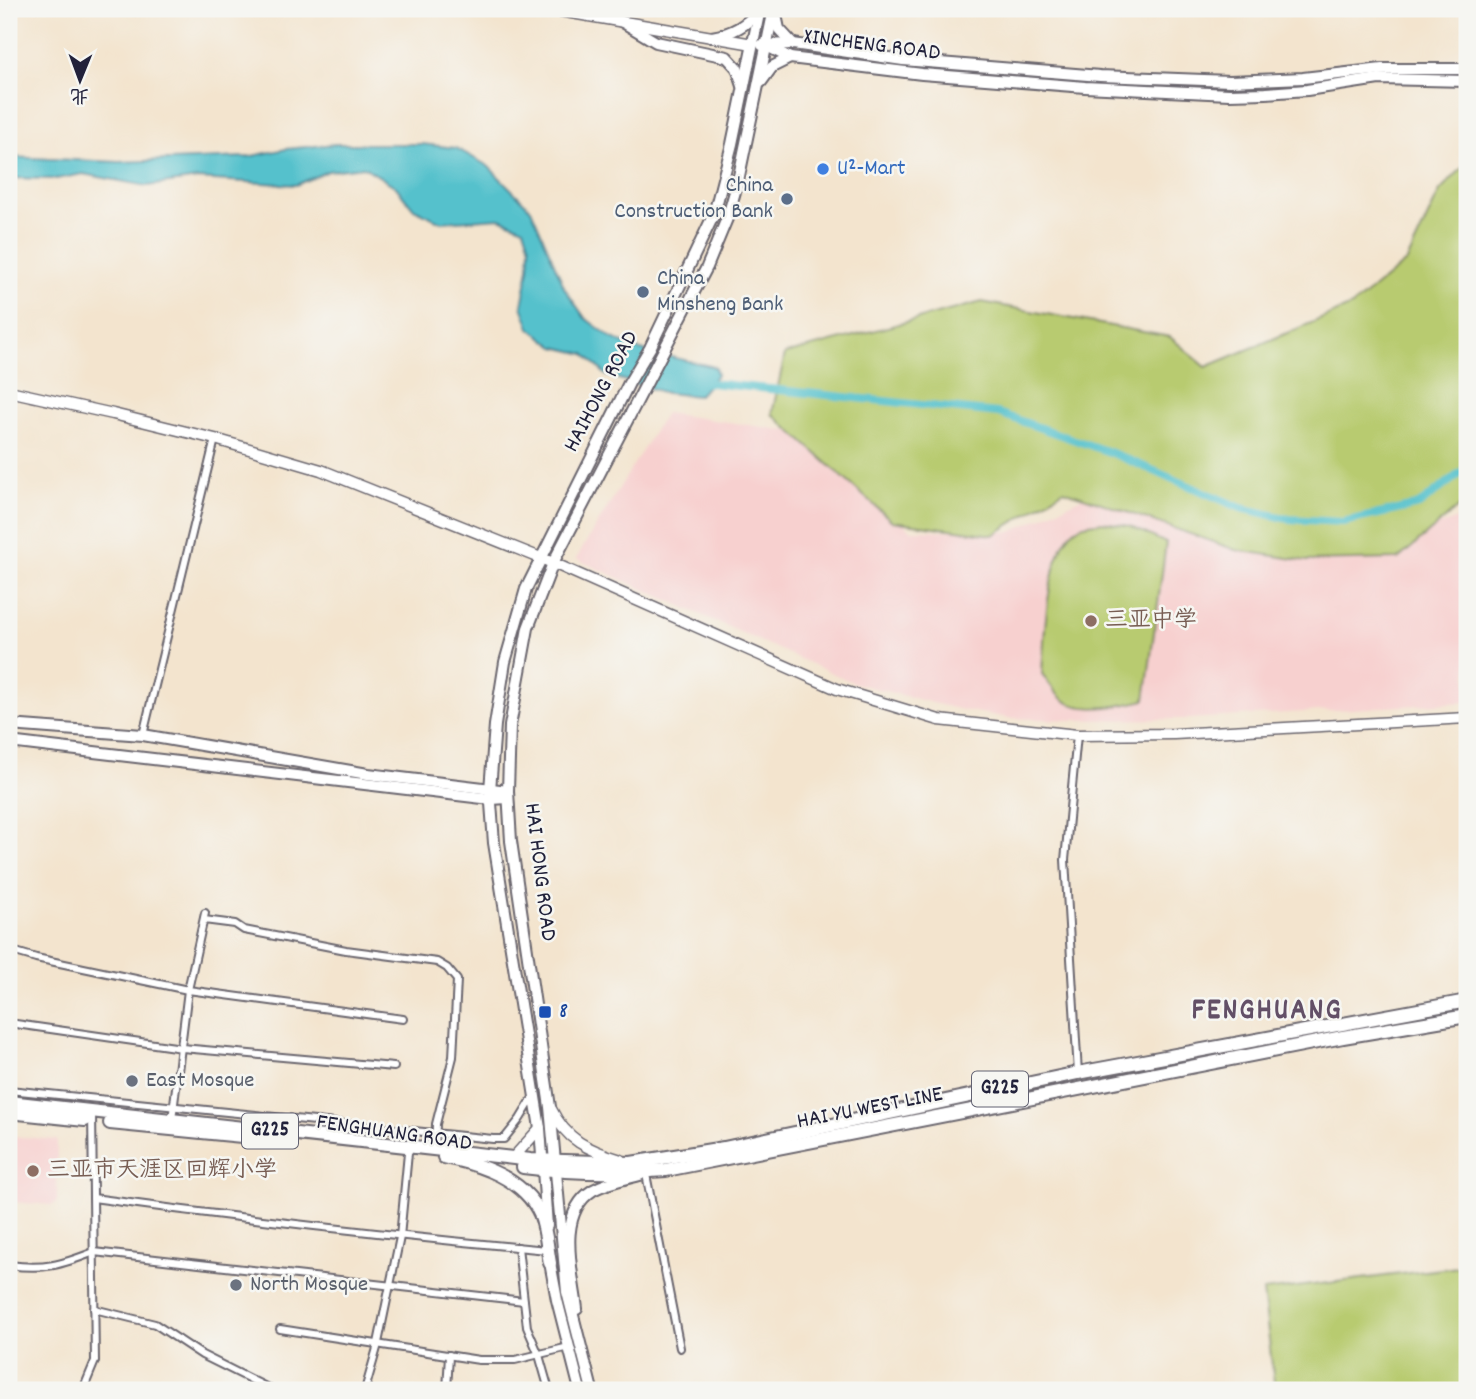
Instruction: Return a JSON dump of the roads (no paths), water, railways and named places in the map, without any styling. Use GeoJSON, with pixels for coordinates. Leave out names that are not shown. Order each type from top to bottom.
{"type":"FeatureCollection","features":[{"type":"Feature","properties":{"kind":"highway","name":"HAI YU WEST LINE"},"geometry":{"type":"LineString","coordinates":[[557,1166],[631,1163],[724,1148],[1078,1073],[1467,1001]]}},
{"type":"Feature","properties":{"kind":"highway","name":"HAI YU WEST LINE"},"geometry":{"type":"LineString","coordinates":[[439,1153],[626,1173],[666,1170],[1343,1037],[1467,1016]]}},
{"type":"Feature","properties":{"kind":"highway","name":"FENGHUANG ROAD"},"geometry":{"type":"LineString","coordinates":[[9,1102],[92,1116],[408,1153],[513,1158],[539,1163]]}},
{"type":"Feature","properties":{"kind":"highway","name":"FENGHUANG ROAD"},"geometry":{"type":"LineString","coordinates":[[9,1112],[92,1116],[173,1114],[439,1153],[511,1181],[531,1200],[540,1215],[549,1256]]}},
{"type":"Feature","properties":{"kind":"main road"},"geometry":{"type":"LineString","coordinates":[[712,37],[741,28],[760,9]]}},
{"type":"Feature","properties":{"kind":"main road","name":"HAIHONG ROAD"},"geometry":{"type":"LineString","coordinates":[[541,560],[629,383],[650,348],[714,214],[760,9]]}},
{"type":"Feature","properties":{"kind":"main road"},"geometry":{"type":"LineString","coordinates":[[775,9],[779,29],[793,44]]}},
{"type":"Feature","properties":{"kind":"main road","name":"HAIHONG ROAD"},"geometry":{"type":"LineString","coordinates":[[553,563],[707,267],[728,216],[775,9]]}},
{"type":"Feature","properties":{"kind":"main road"},"geometry":{"type":"LineString","coordinates":[[621,21],[656,42],[727,57],[737,68],[744,88]]}},
{"type":"Feature","properties":{"kind":"main road"},"geometry":{"type":"LineString","coordinates":[[753,44],[766,46]]}},
{"type":"Feature","properties":{"kind":"main road","name":"XINCHENG ROAD"},"geometry":{"type":"LineString","coordinates":[[766,46],[793,44],[903,60],[1113,77],[1266,80],[1382,69],[1467,69]]}},
{"type":"Feature","properties":{"kind":"main road","name":"XINCHENG ROAD"},"geometry":{"type":"LineString","coordinates":[[766,46],[790,58],[935,75],[1085,87],[1229,94],[1307,90],[1379,79],[1467,81]]}},
{"type":"Feature","properties":{"kind":"main road"},"geometry":{"type":"LineString","coordinates":[[758,87],[772,67],[790,58]]}},
{"type":"Feature","properties":{"kind":"main road","name":"HAI HONG ROAD"},"geometry":{"type":"LineString","coordinates":[[539,1163],[540,1128],[494,843],[491,795],[495,725],[505,662],[521,601],[541,560]]}},
{"type":"Feature","properties":{"kind":"main road","name":"HAI HONG ROAD"},"geometry":{"type":"LineString","coordinates":[[553,563],[528,628],[520,661],[510,726],[508,795],[511,841],[557,1166]]}},
{"type":"Feature","properties":{"kind":"main road"},"geometry":{"type":"LineString","coordinates":[[9,725],[143,735],[491,795]]}},
{"type":"Feature","properties":{"kind":"main road"},"geometry":{"type":"LineString","coordinates":[[9,741],[508,795]]}},
{"type":"Feature","properties":{"kind":"main road","name":"FENGHUANG ROAD"},"geometry":{"type":"LineString","coordinates":[[539,1163],[549,1256],[580,1390]]}},
{"type":"Feature","properties":{"kind":"main road"},"geometry":{"type":"LineString","coordinates":[[557,1166],[567,1292],[592,1390]]}},
{"type":"Feature","properties":{"kind":"main road"},"geometry":{"type":"LineString","coordinates":[[582,1353],[569,1234],[573,1215],[582,1199],[593,1190],[612,1182],[666,1170]]}},
{"type":"Feature","properties":{"kind":"street"},"geometry":{"type":"LineString","coordinates":[[548,9],[753,44]]}},
{"type":"Feature","properties":{"kind":"street"},"geometry":{"type":"LineString","coordinates":[[9,391],[215,439],[321,470],[553,563],[837,689],[939,720],[1077,735],[1174,734],[1467,718]]}},
{"type":"Feature","properties":{"kind":"street"},"geometry":{"type":"LineString","coordinates":[[143,735],[215,439]]}},
{"type":"Feature","properties":{"kind":"street"},"geometry":{"type":"LineString","coordinates":[[1077,735],[1065,860],[1078,1073]]}},
{"type":"Feature","properties":{"kind":"street"},"geometry":{"type":"LineString","coordinates":[[173,1114],[188,990],[204,916],[235,924],[244,930],[346,950],[437,962],[447,968],[457,979],[453,1057],[435,1133],[439,1153]]}},
{"type":"Feature","properties":{"kind":"street"},"geometry":{"type":"LineString","coordinates":[[9,950],[188,990],[403,1019]]}},
{"type":"Feature","properties":{"kind":"street"},"geometry":{"type":"LineString","coordinates":[[9,1023],[182,1048],[394,1067]]}},
{"type":"Feature","properties":{"kind":"street"},"geometry":{"type":"LineString","coordinates":[[9,1090],[173,1114],[504,1139],[534,1096]]}},
{"type":"Feature","properties":{"kind":"street"},"geometry":{"type":"LineString","coordinates":[[550,1107],[560,1127],[572,1138],[606,1155],[631,1163]]}},
{"type":"Feature","properties":{"kind":"street"},"geometry":{"type":"LineString","coordinates":[[83,1390],[95,1361],[92,1116]]}},
{"type":"Feature","properties":{"kind":"street"},"geometry":{"type":"LineString","coordinates":[[513,1158],[540,1128]]}},
{"type":"Feature","properties":{"kind":"street"},"geometry":{"type":"LineString","coordinates":[[365,1390],[378,1343],[400,1237],[408,1153]]}},
{"type":"Feature","properties":{"kind":"street"},"geometry":{"type":"LineString","coordinates":[[646,1174],[680,1348]]}},
{"type":"Feature","properties":{"kind":"street"},"geometry":{"type":"LineString","coordinates":[[93,1198],[217,1216],[517,1247],[549,1256]]}},
{"type":"Feature","properties":{"kind":"street"},"geometry":{"type":"LineString","coordinates":[[517,1247],[527,1327],[549,1390]]}},
{"type":"Feature","properties":{"kind":"street"},"geometry":{"type":"LineString","coordinates":[[9,1265],[36,1269],[66,1263],[94,1252],[524,1301]]}},
{"type":"Feature","properties":{"kind":"street"},"geometry":{"type":"LineString","coordinates":[[94,1309],[155,1324],[202,1355],[272,1390]]}},
{"type":"Feature","properties":{"kind":"street"},"geometry":{"type":"LineString","coordinates":[[280,1329],[479,1360],[515,1360],[569,1347]]}},
{"type":"Feature","properties":{"kind":"street"},"geometry":{"type":"LineString","coordinates":[[447,1390],[449,1355]]}},
{"type":"Feature","properties":{"kind":"water"},"geometry":{"type":"Polygon","coordinates":[[[335,144],[422,144],[456,148],[488,166],[531,209],[565,289],[585,318],[612,338],[636,349],[715,367],[717,375],[698,396],[666,393],[606,375],[585,354],[555,347],[530,328],[522,306],[530,247],[524,228],[500,218],[441,222],[414,209],[396,187],[364,167],[328,171],[296,185],[198,179],[147,186],[83,174],[56,179],[9,178],[9,157],[119,162],[247,157],[286,149],[335,144]]]}},
{"type":"Feature","properties":{"kind":"waterway"},"geometry":{"type":"LineString","coordinates":[[702,382],[998,413],[1112,453],[1241,508],[1289,519],[1343,522],[1419,505],[1467,468]]}},
{"type":"Feature","properties":{"kind":"place","name":"U²-Mart"},"geometry":{"type":"Point","coordinates":[823,169]}},
{"type":"Feature","properties":{"kind":"place","name":"China Construction Bank"},"geometry":{"type":"Point","coordinates":[787,199]}},
{"type":"Feature","properties":{"kind":"place","name":"China Minsheng Bank"},"geometry":{"type":"Point","coordinates":[643,292]}},
{"type":"Feature","properties":{"kind":"place","name":"三亚中学"},"geometry":{"type":"Point","coordinates":[1091,621]}},
{"type":"Feature","properties":{"kind":"place","name":"8"},"geometry":{"type":"Point","coordinates":[545,1012]}},
{"type":"Feature","properties":{"kind":"place","name":"East Mosque"},"geometry":{"type":"Point","coordinates":[132,1081]}},
{"type":"Feature","properties":{"kind":"place","name":"三亚市天涯区回辉小学"},"geometry":{"type":"Point","coordinates":[33,1171]}},
{"type":"Feature","properties":{"kind":"place","name":"North Mosque"},"geometry":{"type":"Point","coordinates":[236,1285]}},
{"type":"Feature","properties":{"kind":"district","name":"FENGHUANG"},"geometry":{"type":"Point","coordinates":[1267,1012]}}]}
